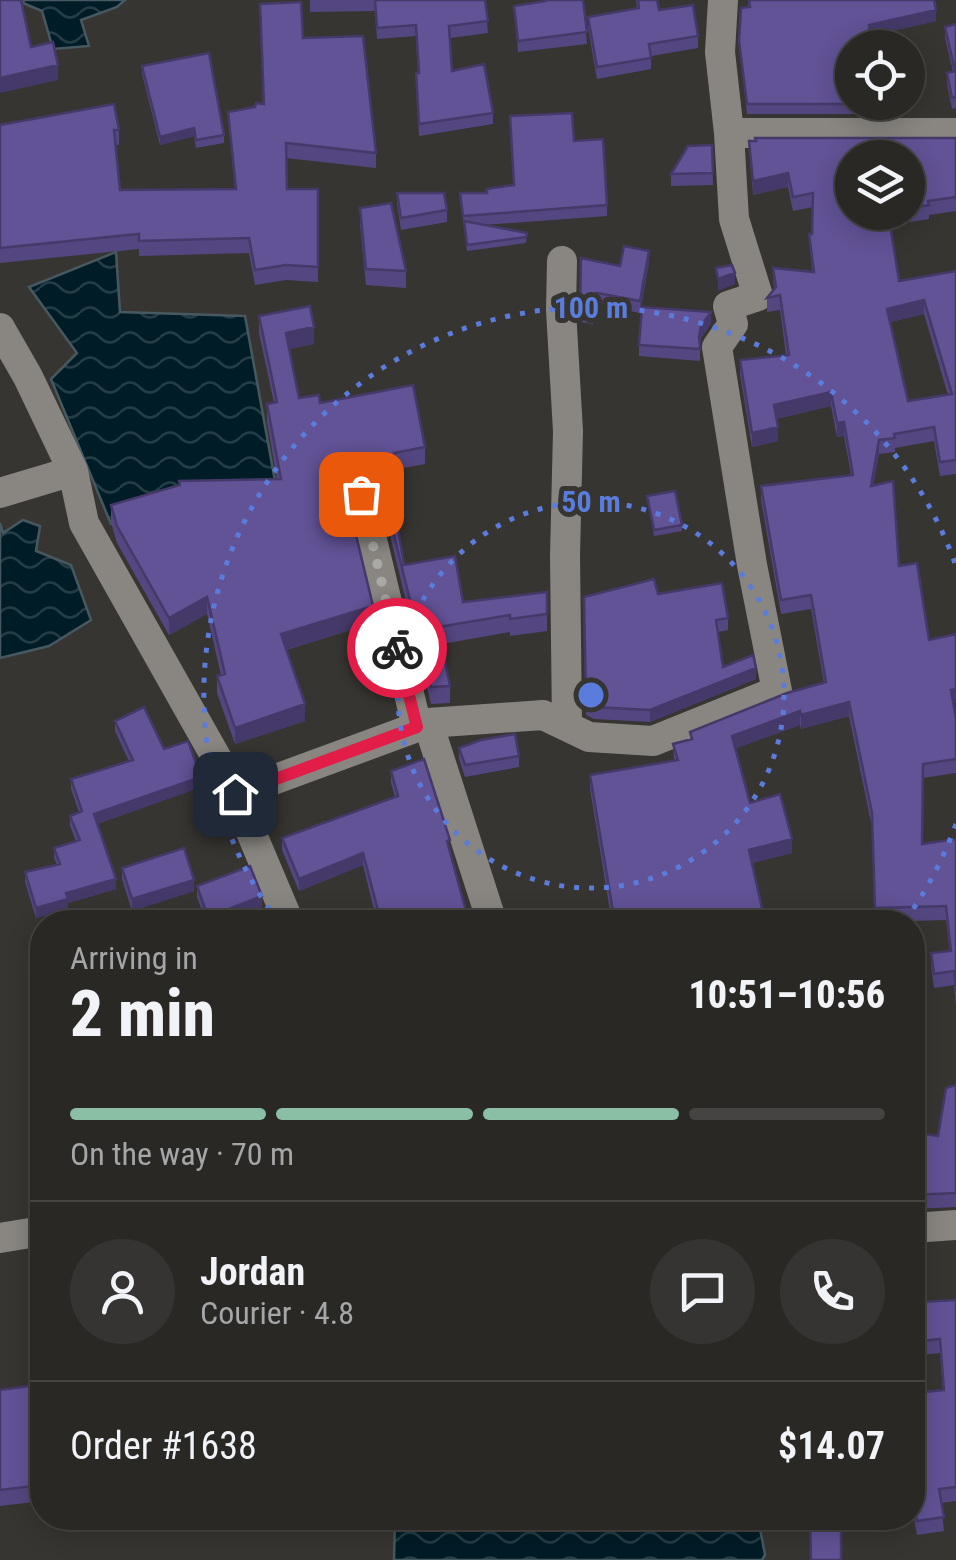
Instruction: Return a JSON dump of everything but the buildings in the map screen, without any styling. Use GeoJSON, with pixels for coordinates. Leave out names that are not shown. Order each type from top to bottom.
{"type":"FeatureCollection","features":[{"type":"Feature","properties":{"kind":"street"},"geometry":{"type":"LineString","coordinates":[[235,794],[422,725],[543,714],[589,736],[653,741],[777,691],[717,347],[733,324],[728,306],[758,296],[734,219],[720,52],[723,0]]}},
{"type":"Feature","properties":{"kind":"street"},"geometry":{"type":"LineString","coordinates":[[729,133],[956,133]]}},
{"type":"Feature","properties":{"kind":"street"},"geometry":{"type":"LineString","coordinates":[[562,262],[568,431],[567,726]]}},
{"type":"Feature","properties":{"kind":"street"},"geometry":{"type":"LineString","coordinates":[[0,328],[73,471],[84,523],[229,780],[284,910]]}},
{"type":"Feature","properties":{"kind":"street"},"geometry":{"type":"LineString","coordinates":[[0,493],[73,471]]}},
{"type":"Feature","properties":{"kind":"street"},"geometry":{"type":"LineString","coordinates":[[361,494],[390,622],[488,910]]}},
{"type":"Feature","properties":{"kind":"street"},"geometry":{"type":"LineString","coordinates":[[925,1227],[956,1225]]}},
{"type":"Feature","properties":{"kind":"street"},"geometry":{"type":"LineString","coordinates":[[0,1238],[30,1233]]}},
{"type":"Feature","properties":{"kind":"water"},"geometry":{"type":"Polygon","coordinates":[[[125,0],[117,7],[81,20],[89,46],[53,49],[42,11],[23,3],[125,0]]]}},
{"type":"Feature","properties":{"kind":"water"},"geometry":{"type":"Polygon","coordinates":[[[116,252],[120,312],[245,316],[277,492],[139,512],[111,524],[51,379],[77,353],[29,287],[116,252]]]}},
{"type":"Feature","properties":{"kind":"water"},"geometry":{"type":"Polygon","coordinates":[[[23,520],[40,526],[36,551],[71,565],[91,620],[49,646],[0,658],[0,523],[3,533],[23,520]]]}},
{"type":"Feature","properties":{"kind":"water"},"geometry":{"type":"Polygon","coordinates":[[[395,1530],[760,1530],[765,1555],[762,1560],[394,1560],[395,1530]]]}},
{"type":"Feature","properties":{"kind":"way so far"},"geometry":{"type":"LineString","coordinates":[[361,494],[397,648]]}},
{"type":"Feature","properties":{"kind":"route"},"geometry":{"type":"LineString","coordinates":[[235,794],[417,727],[397,648]]}}]}
